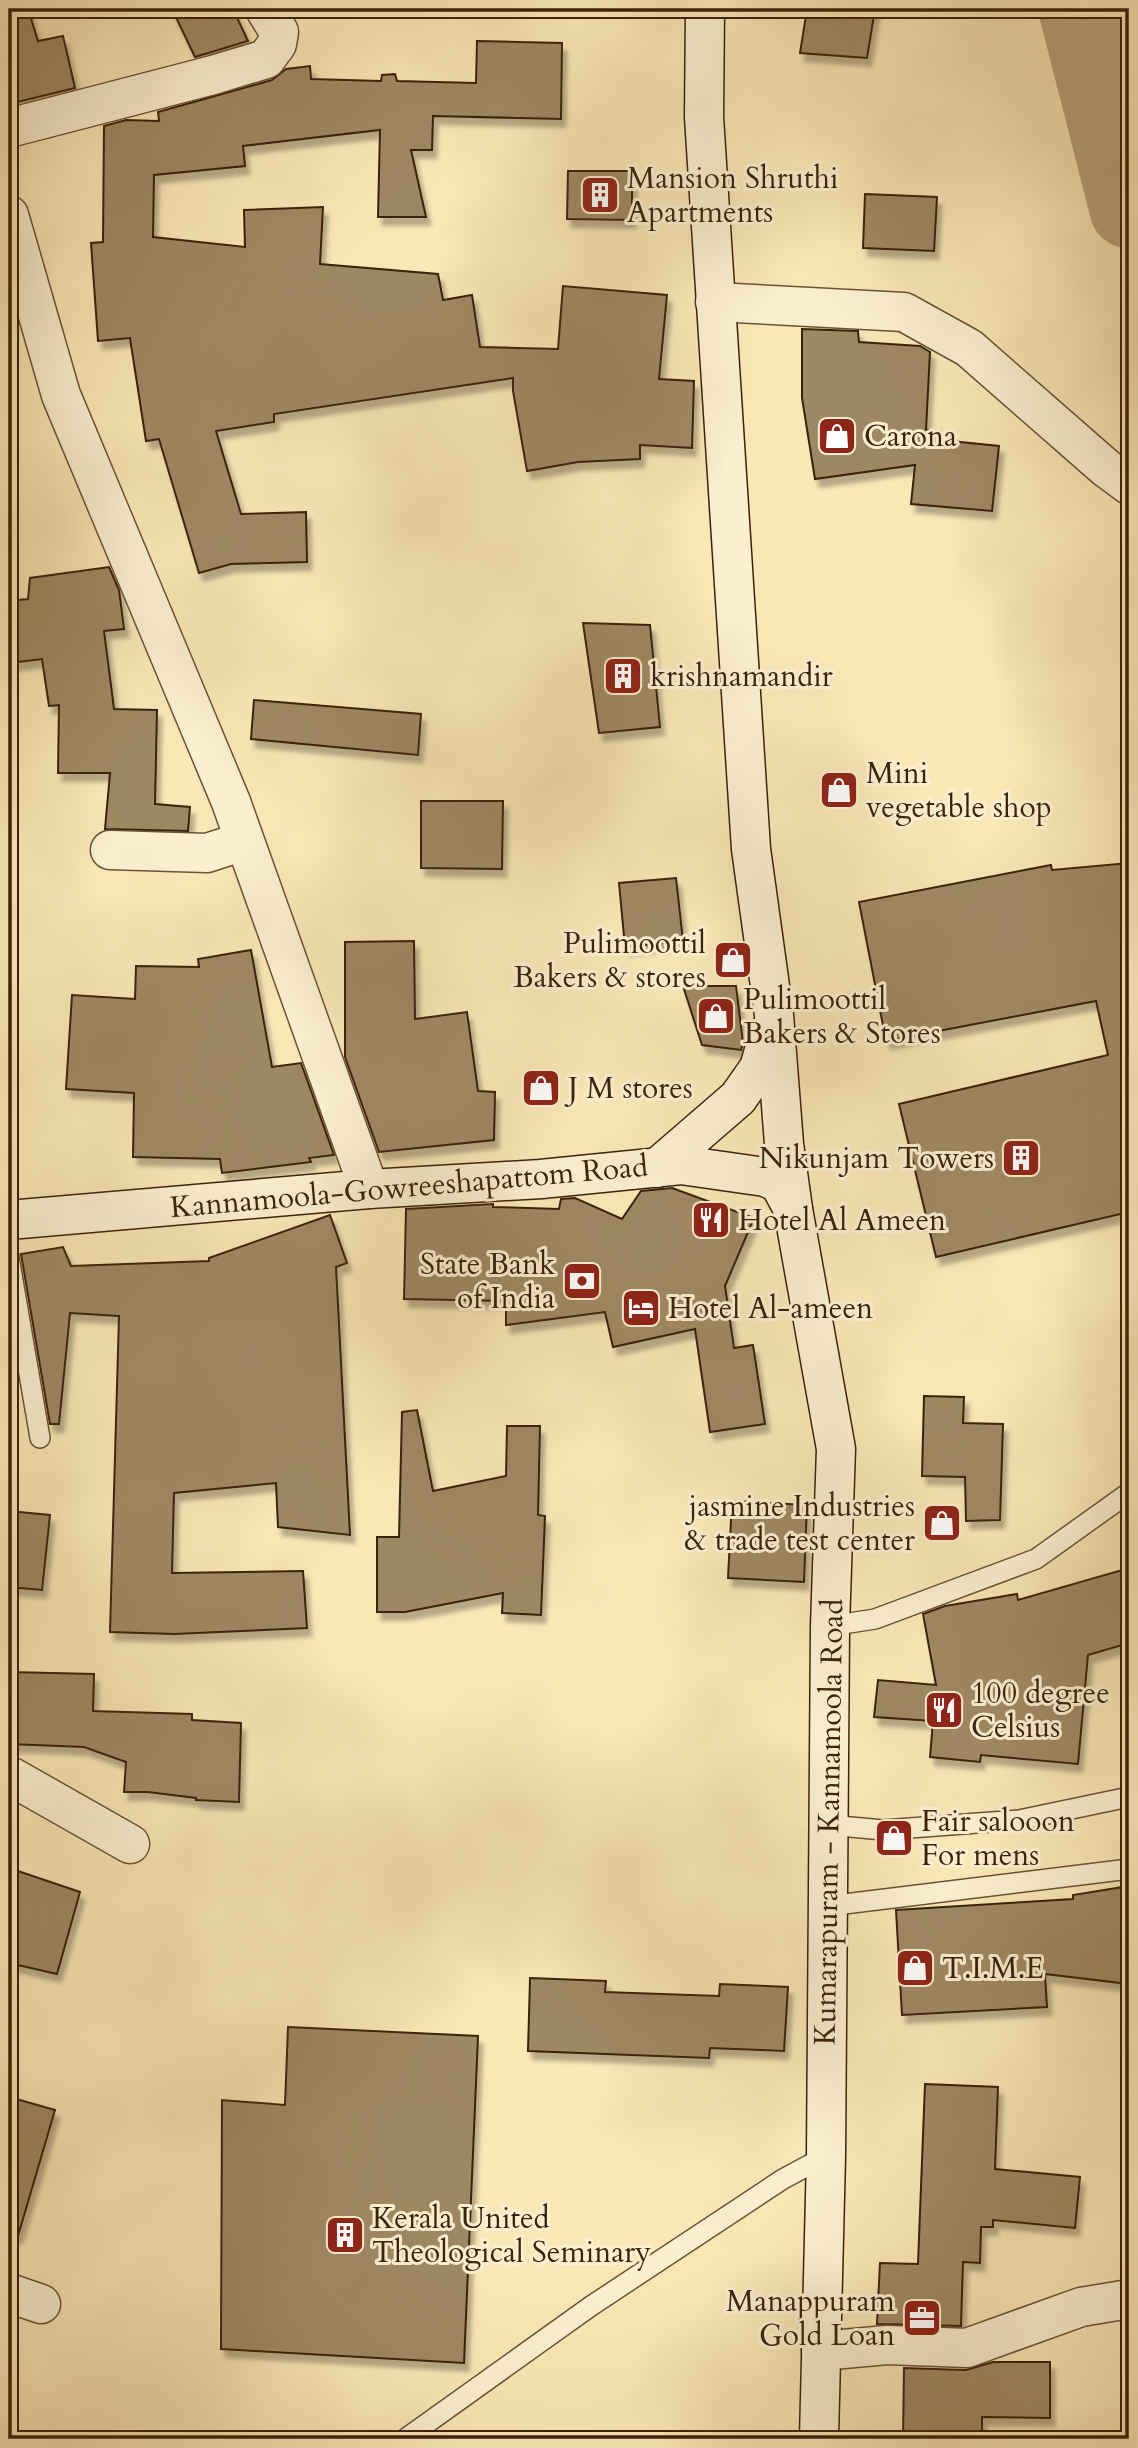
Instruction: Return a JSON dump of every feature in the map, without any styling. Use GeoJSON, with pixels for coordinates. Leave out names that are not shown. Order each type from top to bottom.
{"type":"FeatureCollection","features":[{"type":"Feature","properties":{"kind":"main road"},"geometry":{"type":"LineString","coordinates":[[9,128],[266,59],[277,44],[279,32],[265,9]]}},
{"type":"Feature","properties":{"kind":"main road","name":"Kumarapuram - Kannamoola Road"},"geometry":{"type":"LineString","coordinates":[[705,9],[704,117],[751,849],[774,1015],[784,1144],[793,1209],[836,1449],[830,1626],[826,2156],[819,2439]]}},
{"type":"Feature","properties":{"kind":"main road"},"geometry":{"type":"LineString","coordinates":[[9,215],[61,395],[225,789],[369,1189]]}},
{"type":"Feature","properties":{"kind":"main road"},"geometry":{"type":"LineString","coordinates":[[715,302],[904,312],[969,348],[1129,485]]}},
{"type":"Feature","properties":{"kind":"main road"},"geometry":{"type":"LineString","coordinates":[[110,850],[207,853],[244,841]]}},
{"type":"Feature","properties":{"kind":"main road"},"geometry":{"type":"LineString","coordinates":[[657,1168],[737,1098],[759,1068],[774,1015]]}},
{"type":"Feature","properties":{"kind":"main road","name":"Kannamoola-Gowreeshapattom Road"},"geometry":{"type":"LineString","coordinates":[[9,1220],[369,1189],[541,1179],[681,1165],[765,1177],[779,1183],[793,1209]]}},
{"type":"Feature","properties":{"kind":"main road"},"geometry":{"type":"LineString","coordinates":[[9,1777],[130,1843]]}},
{"type":"Feature","properties":{"kind":"main road"},"geometry":{"type":"LineString","coordinates":[[821,2351],[887,2345],[967,2348],[1082,2307],[1129,2299]]}},
{"type":"Feature","properties":{"kind":"lane"},"geometry":{"type":"LineString","coordinates":[[9,1257],[40,1438]]}},
{"type":"Feature","properties":{"kind":"lane"},"geometry":{"type":"LineString","coordinates":[[830,1626],[875,1619],[1036,1559],[1127,1494]]}},
{"type":"Feature","properties":{"kind":"lane"},"geometry":{"type":"LineString","coordinates":[[828,1825],[883,1830],[1018,1820],[1129,1797]]}},
{"type":"Feature","properties":{"kind":"lane"},"geometry":{"type":"LineString","coordinates":[[828,1906],[1121,1870]]}},
{"type":"Feature","properties":{"kind":"lane"},"geometry":{"type":"LineString","coordinates":[[405,2439],[592,2306],[783,2179],[826,2156]]}},
{"type":"Feature","properties":{"kind":"building"},"geometry":{"type":"Polygon","coordinates":[[[9,9],[28,9],[38,41],[63,36],[75,88],[9,104],[9,9]]]}},
{"type":"Feature","properties":{"kind":"building"},"geometry":{"type":"Polygon","coordinates":[[[172,9],[233,9],[248,41],[195,57],[172,9]]]}},
{"type":"Feature","properties":{"kind":"building"},"geometry":{"type":"Polygon","coordinates":[[[807,9],[875,9],[867,58],[800,53],[807,9]]]}},
{"type":"Feature","properties":{"kind":"building"},"geometry":{"type":"Polygon","coordinates":[[[477,41],[562,43],[561,119],[433,116],[432,150],[411,150],[426,217],[378,217],[380,130],[243,146],[245,166],[154,175],[153,237],[245,247],[244,210],[323,207],[320,264],[438,274],[443,300],[472,295],[480,347],[558,349],[563,286],[667,295],[659,379],[694,381],[692,448],[640,445],[640,459],[578,462],[527,471],[513,378],[274,414],[274,422],[216,431],[241,514],[306,512],[307,562],[231,564],[199,573],[159,439],[146,441],[130,338],[98,341],[91,243],[103,242],[104,126],[126,120],[159,121],[158,112],[272,80],[286,69],[310,66],[311,79],[381,81],[382,75],[395,74],[397,81],[476,83],[477,41]]]}},
{"type":"Feature","properties":{"kind":"building","name":"Mansion Shruthi Apartments"},"geometry":{"type":"Polygon","coordinates":[[[568,171],[632,171],[632,220],[567,219],[568,171]]]}},
{"type":"Feature","properties":{"kind":"building"},"geometry":{"type":"Polygon","coordinates":[[[865,194],[937,197],[934,251],[863,248],[865,194]]]}},
{"type":"Feature","properties":{"kind":"building"},"geometry":{"type":"Polygon","coordinates":[[[802,329],[858,331],[859,342],[920,346],[930,352],[926,430],[941,431],[941,440],[999,446],[992,511],[911,504],[915,465],[815,479],[802,398],[802,329]]]}},
{"type":"Feature","properties":{"kind":"building"},"geometry":{"type":"Polygon","coordinates":[[[109,567],[119,590],[124,629],[104,631],[114,709],[157,710],[155,804],[190,807],[188,831],[105,829],[110,773],[58,773],[59,705],[49,706],[42,659],[9,663],[9,601],[28,599],[30,578],[109,567]]]}},
{"type":"Feature","properties":{"kind":"building","name":"krishnamandir"},"geometry":{"type":"Polygon","coordinates":[[[583,623],[650,625],[660,727],[599,733],[583,623]]]}},
{"type":"Feature","properties":{"kind":"building"},"geometry":{"type":"Polygon","coordinates":[[[254,700],[421,714],[418,755],[251,739],[254,700]]]}},
{"type":"Feature","properties":{"kind":"building"},"geometry":{"type":"Polygon","coordinates":[[[421,801],[503,801],[502,869],[421,868],[421,801]]]}},
{"type":"Feature","properties":{"kind":"building"},"geometry":{"type":"Polygon","coordinates":[[[1129,863],[1129,1212],[936,1257],[899,1104],[1108,1055],[1096,1001],[886,1041],[859,902],[1051,865],[1052,870],[1129,863]]]}},
{"type":"Feature","properties":{"kind":"building"},"geometry":{"type":"Polygon","coordinates":[[[676,878],[683,941],[625,947],[619,883],[676,878]]]}},
{"type":"Feature","properties":{"kind":"building"},"geometry":{"type":"Polygon","coordinates":[[[414,941],[415,1019],[467,1012],[478,1091],[495,1092],[494,1140],[379,1152],[345,1057],[345,942],[414,941]]]}},
{"type":"Feature","properties":{"kind":"building"},"geometry":{"type":"Polygon","coordinates":[[[251,950],[272,1067],[301,1063],[334,1155],[309,1158],[311,1162],[222,1173],[220,1159],[133,1157],[134,1093],[66,1089],[72,995],[135,999],[136,966],[199,967],[198,959],[251,950]]]}},
{"type":"Feature","properties":{"kind":"building","name":"Pulimoottil Bakers & Stores"},"geometry":{"type":"Polygon","coordinates":[[[683,986],[736,986],[743,1043],[741,1050],[702,1045],[683,986]]]}},
{"type":"Feature","properties":{"kind":"building"},"geometry":{"type":"Polygon","coordinates":[[[672,1188],[754,1218],[725,1286],[734,1348],[753,1345],[765,1424],[710,1432],[695,1329],[613,1347],[605,1312],[506,1325],[506,1301],[404,1299],[406,1209],[493,1204],[493,1207],[559,1209],[561,1199],[575,1198],[622,1219],[641,1191],[672,1188]]]}},
{"type":"Feature","properties":{"kind":"building"},"geometry":{"type":"Polygon","coordinates":[[[330,1215],[347,1263],[336,1267],[350,1535],[278,1527],[276,1483],[174,1493],[172,1573],[303,1571],[307,1628],[174,1634],[110,1632],[119,1316],[70,1313],[59,1424],[50,1424],[21,1254],[63,1247],[71,1266],[209,1261],[209,1258],[330,1215]]]}},
{"type":"Feature","properties":{"kind":"building"},"geometry":{"type":"Polygon","coordinates":[[[924,1396],[964,1397],[963,1423],[1003,1424],[1000,1520],[966,1521],[965,1477],[922,1476],[924,1396]]]}},
{"type":"Feature","properties":{"kind":"building"},"geometry":{"type":"Polygon","coordinates":[[[417,1410],[433,1491],[506,1476],[507,1426],[540,1426],[538,1515],[545,1516],[541,1615],[502,1613],[503,1593],[405,1612],[377,1612],[377,1537],[399,1537],[402,1412],[417,1410]]]}},
{"type":"Feature","properties":{"kind":"building"},"geometry":{"type":"Polygon","coordinates":[[[732,1501],[807,1505],[804,1582],[728,1578],[732,1501]]]}},
{"type":"Feature","properties":{"kind":"building"},"geometry":{"type":"Polygon","coordinates":[[[9,1511],[50,1515],[42,1590],[9,1587],[9,1511]]]}},
{"type":"Feature","properties":{"kind":"building"},"geometry":{"type":"Polygon","coordinates":[[[1129,1568],[1129,1643],[1088,1655],[1078,1764],[981,1755],[980,1762],[930,1757],[933,1721],[874,1717],[878,1680],[936,1685],[923,1614],[945,1606],[1017,1594],[1018,1600],[1129,1568]]]}},
{"type":"Feature","properties":{"kind":"building"},"geometry":{"type":"Polygon","coordinates":[[[9,1672],[94,1674],[93,1711],[192,1714],[192,1720],[241,1723],[239,1802],[124,1792],[126,1762],[84,1747],[9,1744],[9,1672]]]}},
{"type":"Feature","properties":{"kind":"building"},"geometry":{"type":"Polygon","coordinates":[[[9,1868],[80,1892],[57,1974],[9,1963],[9,1868]]]}},
{"type":"Feature","properties":{"kind":"building"},"geometry":{"type":"Polygon","coordinates":[[[1129,1886],[1129,1984],[1045,1974],[1047,2007],[902,2015],[896,1910],[1073,1899],[1073,1895],[1129,1886]]]}},
{"type":"Feature","properties":{"kind":"building"},"geometry":{"type":"Polygon","coordinates":[[[530,1978],[606,1981],[605,1992],[719,1996],[720,1984],[788,1987],[784,2051],[710,2048],[709,2058],[528,2051],[530,1978]]]}},
{"type":"Feature","properties":{"kind":"building","name":"Kerala United Theological Seminary"},"geometry":{"type":"Polygon","coordinates":[[[288,2027],[478,2036],[464,2363],[221,2349],[222,2100],[285,2105],[288,2027]]]}},
{"type":"Feature","properties":{"kind":"building"},"geometry":{"type":"Polygon","coordinates":[[[925,2084],[998,2087],[995,2169],[1080,2177],[1075,2228],[993,2220],[993,2227],[981,2227],[980,2263],[963,2262],[961,2326],[877,2324],[880,2263],[918,2264],[925,2084]]]}},
{"type":"Feature","properties":{"kind":"building"},"geometry":{"type":"Polygon","coordinates":[[[9,2097],[55,2110],[18,2236],[9,2235],[9,2097]]]}},
{"type":"Feature","properties":{"kind":"building"},"geometry":{"type":"Polygon","coordinates":[[[993,2362],[1050,2362],[1050,2418],[982,2417],[982,2439],[903,2439],[904,2368],[966,2370],[993,2362]]]}},
{"type":"Feature","properties":{"kind":"waterway"},"geometry":{"type":"LineString","coordinates":[[1078,9],[1129,209]]}},
{"type":"Feature","properties":{"kind":"place","name":"Mansion Shruthi Apartments"},"geometry":{"type":"Point","coordinates":[600,195]}},
{"type":"Feature","properties":{"kind":"place","name":"Carona"},"geometry":{"type":"Point","coordinates":[837,436]}},
{"type":"Feature","properties":{"kind":"place","name":"krishnamandir"},"geometry":{"type":"Point","coordinates":[623,676]}},
{"type":"Feature","properties":{"kind":"place","name":"Mini vegetable shop"},"geometry":{"type":"Point","coordinates":[839,790]}},
{"type":"Feature","properties":{"kind":"place","name":"Pulimoottil Bakers & stores"},"geometry":{"type":"Point","coordinates":[733,960]}},
{"type":"Feature","properties":{"kind":"place","name":"Pulimoottil Bakers & Stores"},"geometry":{"type":"Point","coordinates":[716,1016]}},
{"type":"Feature","properties":{"kind":"place","name":"J M stores"},"geometry":{"type":"Point","coordinates":[541,1088]}},
{"type":"Feature","properties":{"kind":"place","name":"Nikunjam Towers"},"geometry":{"type":"Point","coordinates":[1021,1158]}},
{"type":"Feature","properties":{"kind":"place","name":"Hotel Al Ameen"},"geometry":{"type":"Point","coordinates":[711,1220]}},
{"type":"Feature","properties":{"kind":"place","name":"State Bank of India"},"geometry":{"type":"Point","coordinates":[582,1281]}},
{"type":"Feature","properties":{"kind":"place","name":"Hotel Al-ameen"},"geometry":{"type":"Point","coordinates":[641,1308]}},
{"type":"Feature","properties":{"kind":"place","name":"jasmine Industries & trade test center"},"geometry":{"type":"Point","coordinates":[942,1523]}},
{"type":"Feature","properties":{"kind":"place","name":"100 degree Celsius"},"geometry":{"type":"Point","coordinates":[944,1710]}},
{"type":"Feature","properties":{"kind":"place","name":"Fair salooon For mens"},"geometry":{"type":"Point","coordinates":[894,1838]}},
{"type":"Feature","properties":{"kind":"place","name":"T.I.M.E"},"geometry":{"type":"Point","coordinates":[915,1968]}},
{"type":"Feature","properties":{"kind":"place","name":"Kerala United Theological Seminary"},"geometry":{"type":"Point","coordinates":[345,2235]}},
{"type":"Feature","properties":{"kind":"place","name":"Manappuram Gold Loan"},"geometry":{"type":"Point","coordinates":[922,2318]}}]}
